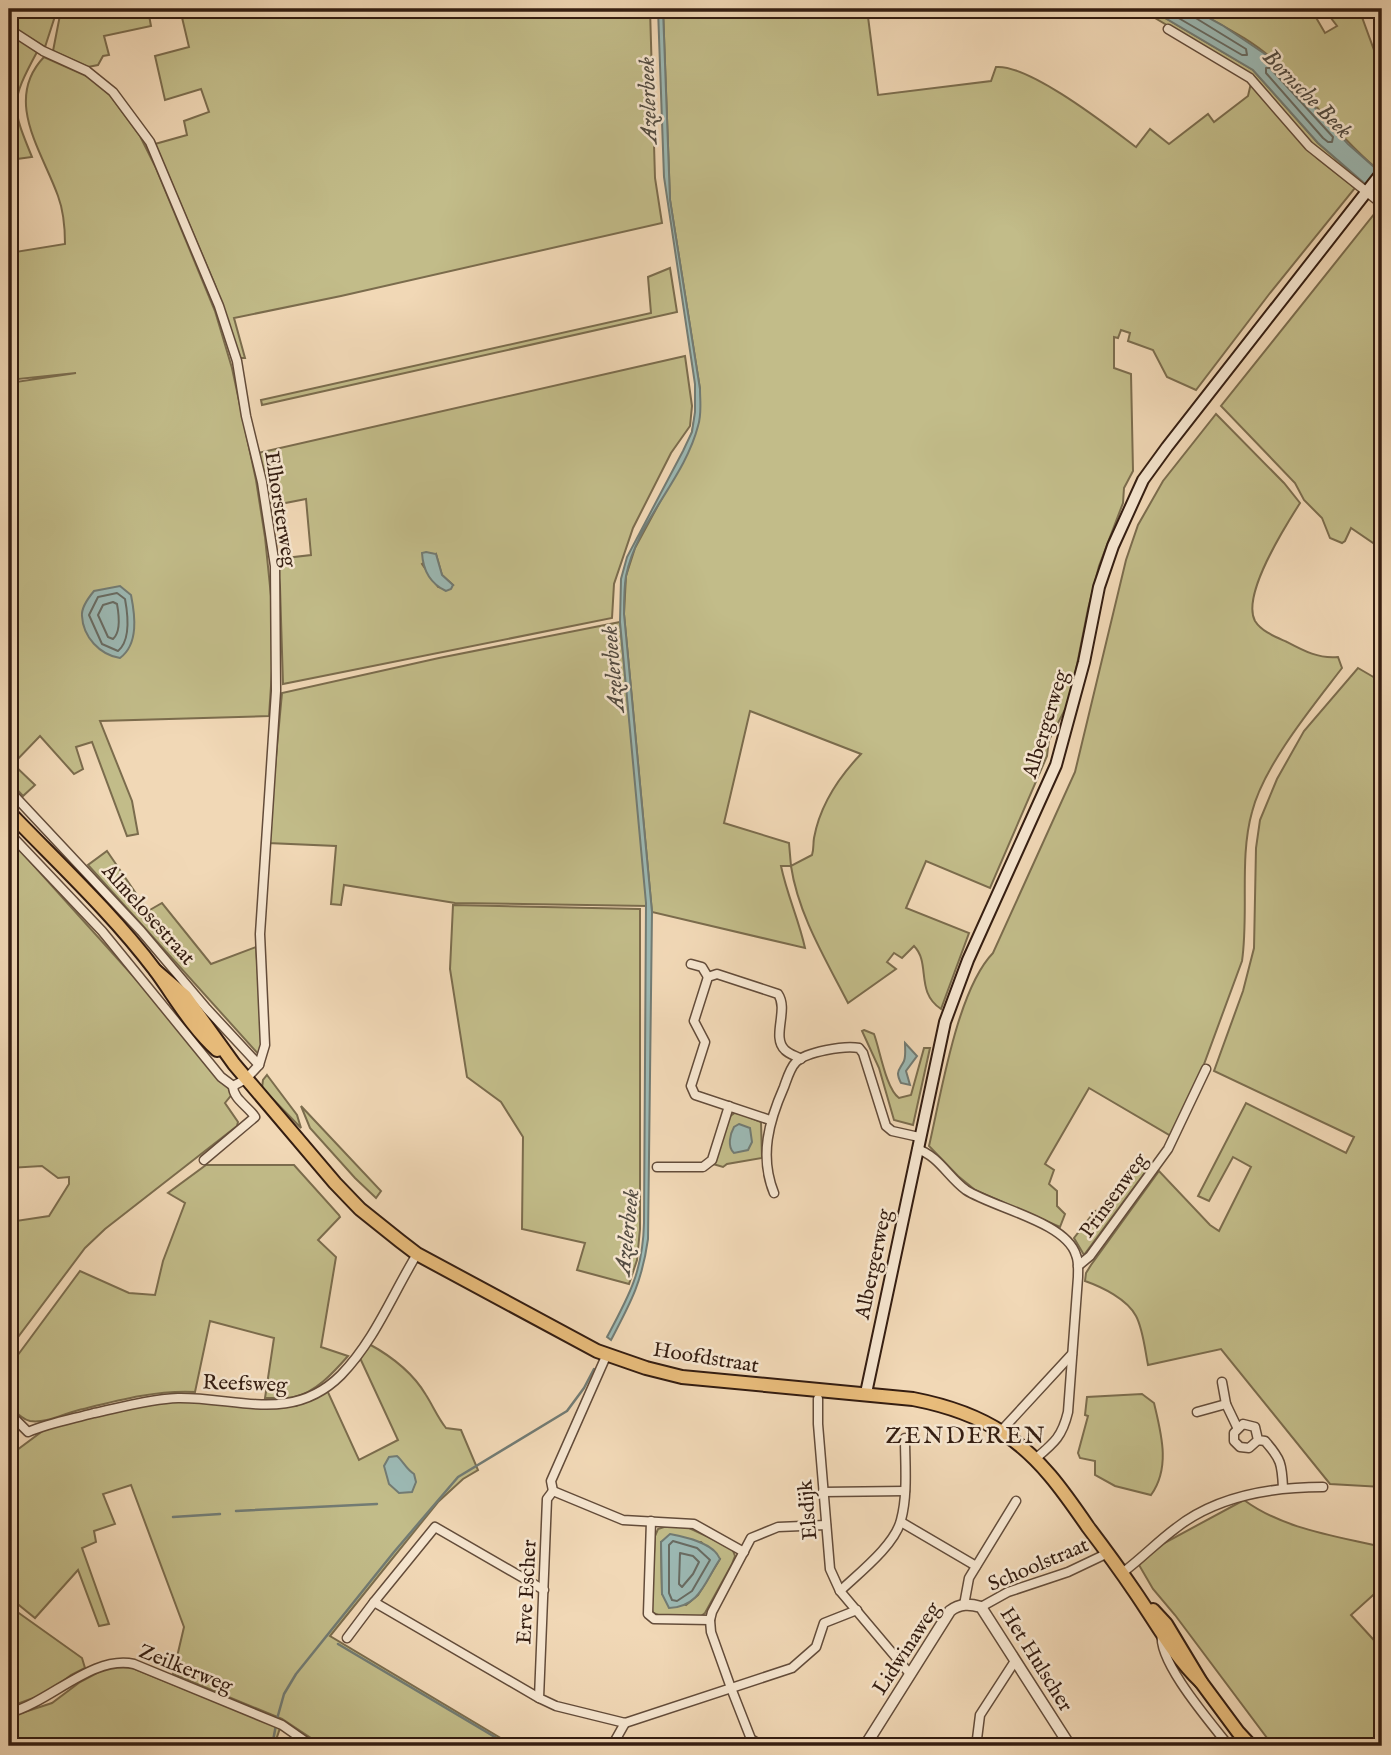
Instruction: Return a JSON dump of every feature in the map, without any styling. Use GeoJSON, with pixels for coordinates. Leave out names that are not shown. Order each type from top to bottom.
{"type":"FeatureCollection","features":[{"type":"Feature","properties":{"kind":"main road","name":"Albergerweg"},"geometry":{"type":"LineString","coordinates":[[866,1393],[916,1149],[946,1022],[957,987],[1056,765],[1084,662],[1099,587],[1130,504],[1143,480],[1167,447],[1382,172]]}},
{"type":"Feature","properties":{"kind":"main road","name":"Almelosestraat"},"geometry":{"type":"LineString","coordinates":[[9,812],[96,902],[156,971],[186,996],[246,1079]]}},
{"type":"Feature","properties":{"kind":"main road","name":"Hoofdstraat"},"geometry":{"type":"LineString","coordinates":[[246,1079],[360,1209],[417,1254],[607,1354],[682,1377],[913,1399],[938,1404],[1001,1431],[1035,1459],[1067,1496],[1136,1592],[1173,1653],[1201,1682]]}},
{"type":"Feature","properties":{"kind":"main road","name":"Hoofdstraat"},"geometry":{"type":"LineString","coordinates":[[1136,1592],[1166,1623],[1201,1682],[1251,1746]]}},
{"type":"Feature","properties":{"kind":"main road","name":"Hoofdstraat"},"geometry":{"type":"LineString","coordinates":[[1238,1732],[1243,1746]]}},
{"type":"Feature","properties":{"kind":"street","name":"Elhorsterweg"},"geometry":{"type":"LineString","coordinates":[[9,29],[43,51],[87,71],[113,92],[150,142],[219,306],[237,361],[246,416],[262,482],[275,566],[276,691],[260,933],[265,1038],[259,1065]]}},
{"type":"Feature","properties":{"kind":"street"},"geometry":{"type":"LineString","coordinates":[[1168,29],[1250,78],[1309,146],[1368,190],[1382,204]]}},
{"type":"Feature","properties":{"kind":"street","name":"Almelosestraat"},"geometry":{"type":"LineString","coordinates":[[9,790],[141,931],[259,1065]]}},
{"type":"Feature","properties":{"kind":"street"},"geometry":{"type":"LineString","coordinates":[[9,834],[102,931],[221,1077],[233,1086]]}},
{"type":"Feature","properties":{"kind":"street"},"geometry":{"type":"LineString","coordinates":[[691,964],[702,967],[708,977],[694,1021],[705,1042],[691,1086],[695,1095],[770,1120]]}},
{"type":"Feature","properties":{"kind":"street"},"geometry":{"type":"LineString","coordinates":[[708,977],[717,974],[778,995],[782,1001],[780,1042],[785,1050],[801,1059]]}},
{"type":"Feature","properties":{"kind":"street"},"geometry":{"type":"LineString","coordinates":[[774,1193],[766,1149],[770,1120],[794,1065],[814,1054],[849,1047],[859,1048],[863,1053],[886,1126],[892,1131],[919,1138]]}},
{"type":"Feature","properties":{"kind":"street"},"geometry":{"type":"LineString","coordinates":[[233,1086],[246,1079],[259,1065]]}},
{"type":"Feature","properties":{"kind":"street","name":"Prinsenweg"},"geometry":{"type":"LineString","coordinates":[[916,1149],[929,1153],[964,1188],[1058,1233],[1075,1251],[1078,1266],[1090,1256],[1168,1149],[1206,1069]]}},
{"type":"Feature","properties":{"kind":"street"},"geometry":{"type":"LineString","coordinates":[[204,1160],[255,1117],[233,1093],[233,1086]]}},
{"type":"Feature","properties":{"kind":"street"},"geometry":{"type":"LineString","coordinates":[[657,1167],[703,1167],[712,1160],[729,1106]]}},
{"type":"Feature","properties":{"kind":"street","name":"Reefsweg"},"geometry":{"type":"LineString","coordinates":[[9,1413],[28,1432],[58,1422],[179,1398],[269,1405],[308,1399],[340,1377],[358,1356],[373,1335],[417,1254]]}},
{"type":"Feature","properties":{"kind":"street"},"geometry":{"type":"LineString","coordinates":[[1035,1459],[1059,1438],[1064,1428],[1070,1391],[1078,1266]]}},
{"type":"Feature","properties":{"kind":"street","name":"Erve Escher"},"geometry":{"type":"LineString","coordinates":[[539,1699],[547,1499],[552,1491],[551,1481],[607,1354]]}},
{"type":"Feature","properties":{"kind":"street"},"geometry":{"type":"LineString","coordinates":[[1001,1431],[1072,1354]]}},
{"type":"Feature","properties":{"kind":"street"},"geometry":{"type":"LineString","coordinates":[[1222,1382],[1226,1404],[1237,1427]]}},
{"type":"Feature","properties":{"kind":"street","name":"Elsdijk"},"geometry":{"type":"LineString","coordinates":[[818,1399],[830,1569],[841,1591],[910,1674]]}},
{"type":"Feature","properties":{"kind":"street"},"geometry":{"type":"LineString","coordinates":[[1197,1412],[1226,1404]]}},
{"type":"Feature","properties":{"kind":"street"},"geometry":{"type":"LineString","coordinates":[[1258,1440],[1253,1426],[1243,1424],[1237,1427],[1233,1437],[1240,1447],[1249,1448],[1258,1440],[1265,1441],[1279,1457],[1283,1488]]}},
{"type":"Feature","properties":{"kind":"street"},"geometry":{"type":"LineString","coordinates":[[841,1591],[886,1546],[901,1522],[905,1491],[905,1438]]}},
{"type":"Feature","properties":{"kind":"street"},"geometry":{"type":"LineString","coordinates":[[1122,1573],[1175,1528],[1194,1516],[1247,1494],[1283,1488],[1323,1487]]}},
{"type":"Feature","properties":{"kind":"street"},"geometry":{"type":"LineString","coordinates":[[552,1491],[623,1520],[694,1524],[744,1552]]}},
{"type":"Feature","properties":{"kind":"street"},"geometry":{"type":"LineString","coordinates":[[823,1492],[905,1491]]}},
{"type":"Feature","properties":{"kind":"street","name":"Lidwinaweg"},"geometry":{"type":"LineString","coordinates":[[865,1746],[950,1611],[964,1605],[969,1578],[1016,1502]]}},
{"type":"Feature","properties":{"kind":"street"},"geometry":{"type":"LineString","coordinates":[[651,1521],[648,1614],[654,1619],[710,1620]]}},
{"type":"Feature","properties":{"kind":"street"},"geometry":{"type":"LineString","coordinates":[[901,1522],[976,1566]]}},
{"type":"Feature","properties":{"kind":"street"},"geometry":{"type":"LineString","coordinates":[[762,1746],[751,1739],[731,1689],[711,1632],[712,1612],[751,1538],[778,1527],[825,1525]]}},
{"type":"Feature","properties":{"kind":"street"},"geometry":{"type":"LineString","coordinates":[[347,1638],[435,1527],[544,1590]]}},
{"type":"Feature","properties":{"kind":"street","name":"Schoolstraat"},"geometry":{"type":"LineString","coordinates":[[981,1607],[1008,1592],[1068,1572],[1108,1553]]}},
{"type":"Feature","properties":{"kind":"street"},"geometry":{"type":"LineString","coordinates":[[374,1602],[539,1699],[556,1706],[625,1723],[779,1674],[798,1664],[816,1647],[824,1623],[857,1610]]}},
{"type":"Feature","properties":{"kind":"street","name":"Het Hulscher"},"geometry":{"type":"LineString","coordinates":[[964,1605],[981,1607],[1069,1746]]}},
{"type":"Feature","properties":{"kind":"street","name":"Hoofdstraat"},"geometry":{"type":"LineString","coordinates":[[1162,1634],[1160,1643],[1169,1665],[1229,1746]]}},
{"type":"Feature","properties":{"kind":"street","name":"Zeilkerweg"},"geometry":{"type":"LineString","coordinates":[[9,1713],[46,1698],[98,1666],[120,1661],[134,1664],[278,1724],[312,1746]]}},
{"type":"Feature","properties":{"kind":"street"},"geometry":{"type":"LineString","coordinates":[[972,1746],[977,1739],[980,1715],[1015,1661]]}},
{"type":"Feature","properties":{"kind":"street"},"geometry":{"type":"LineString","coordinates":[[1202,1711],[1215,1702]]}},
{"type":"Feature","properties":{"kind":"street"},"geometry":{"type":"LineString","coordinates":[[612,1746],[625,1723]]}},
{"type":"Feature","properties":{"kind":"street"},"geometry":{"type":"LineString","coordinates":[[742,1746],[751,1739]]}},
{"type":"Feature","properties":{"kind":"shaded area"},"geometry":{"type":"Polygon","coordinates":[[[9,9],[51,9],[56,13],[45,47],[9,25],[9,9]]]}},
{"type":"Feature","properties":{"kind":"shaded area"},"geometry":{"type":"Polygon","coordinates":[[[67,9],[128,9],[129,14],[136,11],[135,9],[152,9],[148,10],[151,26],[104,36],[109,55],[103,56],[98,65],[88,67],[53,51],[60,15],[67,9]]]}},
{"type":"Feature","properties":{"kind":"shaded area"},"geometry":{"type":"Polygon","coordinates":[[[180,9],[650,9],[655,178],[662,223],[234,318],[245,358],[239,358],[215,285],[155,144],[187,135],[184,121],[209,112],[201,89],[165,100],[155,56],[189,47],[180,9]]]}},
{"type":"Feature","properties":{"kind":"shaded area"},"geometry":{"type":"Polygon","coordinates":[[[663,9],[867,9],[878,95],[991,81],[996,67],[1010,69],[1028,75],[1068,98],[1136,147],[1150,129],[1169,144],[1208,114],[1214,122],[1248,96],[1251,83],[1317,158],[1355,188],[1196,390],[1167,377],[1153,350],[1128,341],[1130,333],[1121,330],[1118,338],[1114,337],[1114,368],[1131,374],[1133,471],[1124,488],[1123,503],[1099,566],[1070,700],[1049,740],[1047,756],[990,888],[926,861],[906,908],[969,933],[941,1009],[928,994],[922,961],[914,946],[902,958],[894,953],[887,962],[896,969],[848,1003],[806,919],[791,866],[781,866],[805,948],[652,912],[624,614],[626,576],[635,548],[689,448],[700,389],[670,200],[663,9]],[[750,711],[724,823],[789,843],[791,866],[812,855],[817,826],[825,803],[861,754],[750,711]]]}},
{"type":"Feature","properties":{"kind":"shaded area"},"geometry":{"type":"Polygon","coordinates":[[[1140,9],[1150,9],[1253,70],[1318,143],[1364,183],[1312,145],[1252,76],[1140,9]]]}},
{"type":"Feature","properties":{"kind":"shaded area"},"geometry":{"type":"Polygon","coordinates":[[[1193,9],[1311,9],[1325,33],[1337,26],[1331,18],[1346,9],[1359,9],[1382,72],[1382,161],[1376,168],[1271,58],[1193,9]]]}},
{"type":"Feature","properties":{"kind":"shaded area"},"geometry":{"type":"Polygon","coordinates":[[[9,32],[37,52],[22,82],[16,104],[20,126],[32,157],[9,160],[9,32]]]}},
{"type":"Feature","properties":{"kind":"shaded area"},"geometry":{"type":"Polygon","coordinates":[[[44,57],[91,78],[109,94],[140,136],[156,168],[215,311],[232,368],[265,537],[273,616],[269,716],[100,721],[132,801],[138,834],[127,836],[92,742],[76,747],[83,769],[74,774],[40,736],[13,764],[35,785],[23,796],[9,781],[9,383],[76,373],[9,380],[9,253],[65,244],[60,202],[36,144],[26,108],[32,73],[44,57]]]}},
{"type":"Feature","properties":{"kind":"shaded area"},"geometry":{"type":"Polygon","coordinates":[[[1379,208],[1382,211],[1382,549],[1351,528],[1342,543],[1330,538],[1322,518],[1304,500],[1295,483],[1221,406],[1379,208]]]}},
{"type":"Feature","properties":{"kind":"shaded area"},"geometry":{"type":"Polygon","coordinates":[[[670,268],[677,312],[262,405],[261,400],[651,313],[648,277],[670,268]]]}},
{"type":"Feature","properties":{"kind":"shaded area"},"geometry":{"type":"Polygon","coordinates":[[[685,356],[692,406],[690,426],[671,453],[633,528],[614,584],[612,618],[283,684],[277,559],[311,555],[306,499],[270,506],[258,453],[685,356]],[[436,554],[422,564],[438,587],[445,589],[453,585],[442,575],[436,554]]]}},
{"type":"Feature","properties":{"kind":"shaded area"},"geometry":{"type":"Polygon","coordinates":[[[1216,414],[1300,503],[1259,578],[1252,609],[1255,621],[1270,634],[1306,651],[1318,656],[1338,657],[1342,668],[1278,756],[1258,794],[1246,848],[1242,961],[1200,1075],[1171,1136],[1089,1088],[1045,1164],[1054,1170],[1049,1184],[1057,1191],[1057,1206],[1065,1214],[1060,1227],[975,1190],[929,1146],[960,1017],[980,970],[993,953],[1075,772],[1126,560],[1138,525],[1163,481],[1216,414]]]}},
{"type":"Feature","properties":{"kind":"shaded area"},"geometry":{"type":"Polygon","coordinates":[[[620,622],[648,906],[455,903],[344,885],[341,905],[331,904],[336,846],[268,843],[282,693],[620,622]]]}},
{"type":"Feature","properties":{"kind":"shaded area"},"geometry":{"type":"Polygon","coordinates":[[[1358,668],[1382,682],[1382,1487],[1330,1484],[1221,1349],[1148,1365],[1144,1340],[1132,1310],[1114,1294],[1085,1281],[1091,1265],[1159,1171],[1210,1225],[1219,1231],[1251,1167],[1233,1157],[1209,1201],[1198,1196],[1246,1103],[1346,1153],[1354,1137],[1214,1071],[1243,991],[1254,948],[1256,848],[1260,820],[1277,779],[1304,731],[1358,668]]]}},
{"type":"Feature","properties":{"kind":"shaded area"},"geometry":{"type":"Polygon","coordinates":[[[9,838],[177,1025],[233,1093],[225,1103],[238,1122],[237,1126],[105,1229],[85,1248],[9,1349],[9,1222],[49,1216],[69,1184],[69,1177],[58,1178],[42,1166],[9,1168],[9,838]]]}},
{"type":"Feature","properties":{"kind":"shaded area"},"geometry":{"type":"Polygon","coordinates":[[[107,851],[148,911],[162,903],[211,964],[256,947],[261,1057],[88,865],[107,851]]]}},
{"type":"Feature","properties":{"kind":"shaded area"},"geometry":{"type":"Polygon","coordinates":[[[453,905],[640,909],[640,1229],[637,1260],[629,1284],[577,1270],[585,1243],[522,1229],[523,1137],[501,1102],[467,1077],[450,969],[453,905]]]}},
{"type":"Feature","properties":{"kind":"shaded area"},"geometry":{"type":"Polygon","coordinates":[[[862,1031],[874,1034],[890,1086],[899,1098],[911,1095],[924,1048],[930,1048],[913,1125],[894,1120],[879,1068],[862,1031]]]}},
{"type":"Feature","properties":{"kind":"shaded area"},"geometry":{"type":"Polygon","coordinates":[[[267,1075],[297,1115],[301,1128],[262,1088],[267,1075]]]}},
{"type":"Feature","properties":{"kind":"shaded area"},"geometry":{"type":"Polygon","coordinates":[[[301,1106],[381,1191],[376,1198],[310,1128],[301,1106]]]}},
{"type":"Feature","properties":{"kind":"shaded area"},"geometry":{"type":"Polygon","coordinates":[[[736,1112],[761,1122],[762,1158],[723,1167],[713,1164],[729,1117],[736,1112]]]}},
{"type":"Feature","properties":{"kind":"shaded area"},"geometry":{"type":"Polygon","coordinates":[[[1152,1163],[1084,1255],[1074,1238],[1095,1211],[1109,1209],[1109,1198],[1126,1180],[1152,1163]]]}},
{"type":"Feature","properties":{"kind":"shaded area"},"geometry":{"type":"Polygon","coordinates":[[[206,1165],[294,1165],[339,1215],[318,1240],[336,1257],[321,1347],[348,1356],[330,1375],[302,1395],[291,1398],[265,1398],[274,1338],[210,1321],[195,1392],[138,1396],[43,1421],[30,1421],[21,1417],[9,1405],[9,1367],[80,1271],[129,1293],[155,1295],[163,1261],[185,1203],[168,1193],[206,1165]]]}},
{"type":"Feature","properties":{"kind":"shaded area"},"geometry":{"type":"Polygon","coordinates":[[[369,1344],[415,1379],[446,1428],[461,1430],[478,1470],[463,1479],[438,1502],[330,1636],[514,1746],[323,1746],[282,1719],[173,1674],[184,1627],[131,1485],[103,1494],[115,1524],[94,1531],[96,1542],[82,1548],[109,1624],[99,1626],[78,1570],[35,1618],[9,1597],[9,1456],[48,1427],[149,1403],[183,1401],[296,1406],[327,1390],[359,1460],[398,1440],[360,1358],[369,1344]]]}},
{"type":"Feature","properties":{"kind":"shaded area"},"geometry":{"type":"Polygon","coordinates":[[[1142,1394],[1154,1403],[1163,1450],[1161,1473],[1151,1495],[1115,1486],[1095,1475],[1095,1461],[1080,1458],[1078,1453],[1088,1416],[1085,1415],[1087,1397],[1142,1394]]]}},
{"type":"Feature","properties":{"kind":"shaded area"},"geometry":{"type":"Polygon","coordinates":[[[1244,1500],[1293,1525],[1382,1547],[1382,1587],[1351,1615],[1382,1649],[1382,1727],[1371,1746],[1273,1746],[1153,1589],[1139,1565],[1157,1547],[1244,1500]]]}},
{"type":"Feature","properties":{"kind":"shaded area"},"geometry":{"type":"Polygon","coordinates":[[[687,1527],[732,1548],[735,1556],[732,1564],[705,1613],[700,1617],[661,1616],[653,1613],[651,1606],[655,1536],[658,1529],[687,1527]],[[661,1542],[662,1594],[686,1605],[698,1595],[720,1559],[701,1542],[661,1542]]]}},
{"type":"Feature","properties":{"kind":"shaded area"},"geometry":{"type":"Polygon","coordinates":[[[9,1606],[82,1658],[85,1668],[47,1693],[9,1707],[9,1606]]]}},
{"type":"Feature","properties":{"kind":"shaded area"},"geometry":{"type":"Polygon","coordinates":[[[108,1667],[130,1667],[280,1728],[274,1746],[9,1746],[9,1717],[52,1703],[80,1682],[108,1667]]]}},
{"type":"Feature","properties":{"kind":"water"},"geometry":{"type":"Polygon","coordinates":[[[658,9],[663,9],[670,200],[700,389],[700,412],[691,446],[640,537],[625,585],[624,614],[652,912],[648,1239],[635,1291],[611,1340],[607,1337],[628,1296],[638,1269],[644,1223],[646,903],[620,622],[621,579],[627,557],[692,432],[695,412],[695,384],[664,177],[658,9]]]}},
{"type":"Feature","properties":{"kind":"water"},"geometry":{"type":"Polygon","coordinates":[[[1150,9],[1193,9],[1268,56],[1348,144],[1382,174],[1382,194],[1364,183],[1318,143],[1253,70],[1150,9]]]}},
{"type":"Feature","properties":{"kind":"water"},"geometry":{"type":"Polygon","coordinates":[[[422,553],[436,554],[442,575],[453,585],[451,589],[446,591],[429,576],[422,553]]]}},
{"type":"Feature","properties":{"kind":"water"},"geometry":{"type":"Polygon","coordinates":[[[120,586],[131,595],[134,629],[130,645],[120,658],[106,653],[94,644],[83,624],[82,613],[94,591],[120,586]]]}},
{"type":"Feature","properties":{"kind":"water"},"geometry":{"type":"Polygon","coordinates":[[[905,1043],[917,1056],[906,1071],[910,1085],[901,1083],[898,1076],[905,1059],[905,1043]]]}},
{"type":"Feature","properties":{"kind":"water"},"geometry":{"type":"Polygon","coordinates":[[[739,1124],[750,1128],[752,1142],[748,1150],[734,1153],[730,1147],[730,1137],[734,1127],[739,1124]]]}},
{"type":"Feature","properties":{"kind":"water"},"geometry":{"type":"Polygon","coordinates":[[[397,1456],[414,1474],[416,1482],[412,1492],[399,1493],[389,1484],[384,1466],[389,1457],[397,1456]]]}},
{"type":"Feature","properties":{"kind":"water"},"geometry":{"type":"Polygon","coordinates":[[[670,1534],[706,1545],[717,1553],[720,1559],[695,1598],[679,1607],[669,1608],[662,1594],[661,1542],[670,1534]]]}},
{"type":"Feature","properties":{"kind":"waterway","name":"Azelerbeek"},"geometry":{"type":"LineString","coordinates":[[277,1719],[284,1694],[296,1674],[458,1477],[567,1411],[594,1369]]}},
{"type":"Feature","properties":{"kind":"waterway"},"geometry":{"type":"LineString","coordinates":[[236,1511],[377,1504]]}},
{"type":"Feature","properties":{"kind":"waterway"},"geometry":{"type":"LineString","coordinates":[[173,1517],[220,1514]]}},
{"type":"Feature","properties":{"kind":"waterway"},"geometry":{"type":"LineString","coordinates":[[338,1644],[510,1746]]}},
{"type":"Feature","properties":{"kind":"waterway","name":"Azelerbeek"},"geometry":{"type":"LineString","coordinates":[[272,1746],[276,1725]]}},
{"type":"Feature","properties":{"kind":"district","name":"ZENDEREN"},"geometry":{"type":"Point","coordinates":[966,1435]}},
{"type":"Feature","properties":{"kind":"water label","name":"Bornsche Beek"},"geometry":{"type":"Point","coordinates":[1308,93]}}]}
